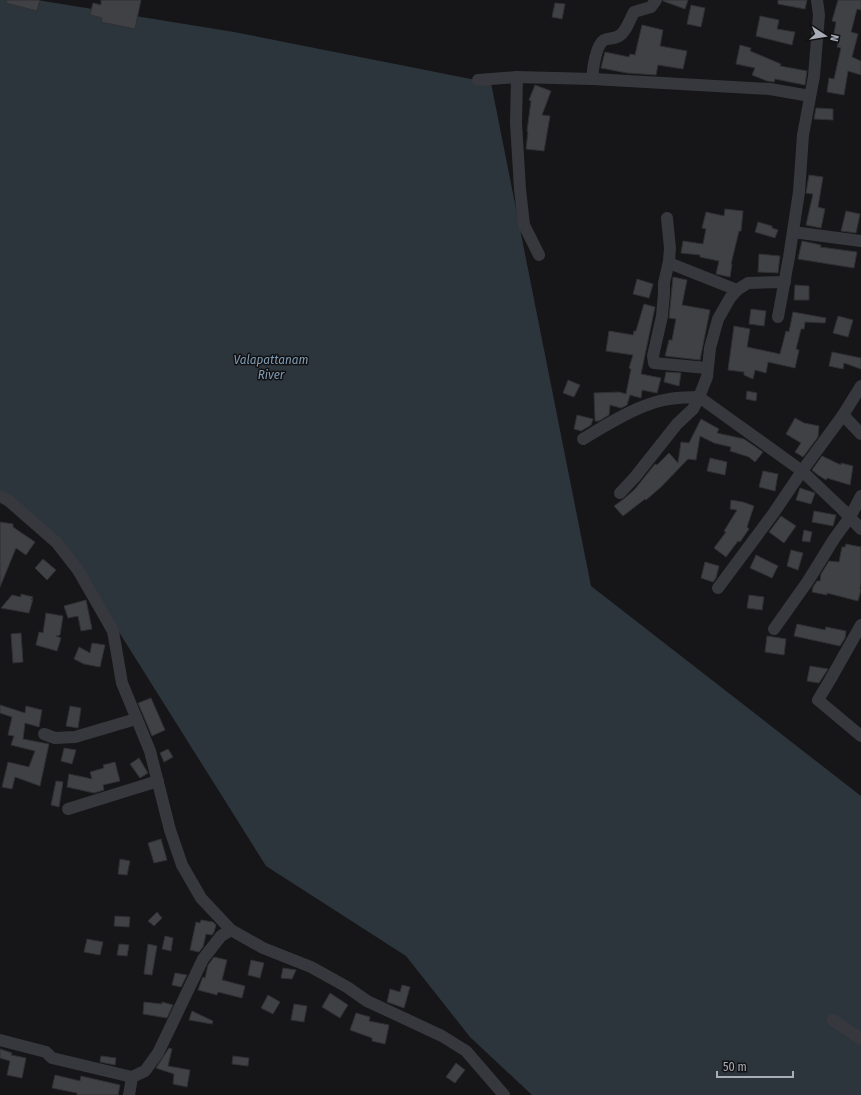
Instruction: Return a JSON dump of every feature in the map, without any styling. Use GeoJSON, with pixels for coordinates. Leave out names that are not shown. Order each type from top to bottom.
{"type":"FeatureCollection","features":[{"type":"Feature","properties":{"kind":"street"},"geometry":{"type":"LineString","coordinates":[[593,79],[592,74],[598,47],[604,40],[619,36],[634,12],[651,7],[656,0]]}},
{"type":"Feature","properties":{"kind":"street"},"geometry":{"type":"LineString","coordinates":[[778,317],[799,192],[803,135],[814,76],[818,42],[819,15],[817,0]]}},
{"type":"Feature","properties":{"kind":"street"},"geometry":{"type":"LineString","coordinates":[[517,77],[516,123],[524,225],[539,255]]}},
{"type":"Feature","properties":{"kind":"street"},"geometry":{"type":"LineString","coordinates":[[478,80],[517,77],[593,79],[770,88],[810,96]]}},
{"type":"Feature","properties":{"kind":"street"},"geometry":{"type":"LineString","coordinates":[[667,218],[670,248],[669,263],[664,283],[662,316],[653,356],[654,363],[707,368]]}},
{"type":"Feature","properties":{"kind":"street"},"geometry":{"type":"LineString","coordinates":[[793,232],[861,241]]}},
{"type":"Feature","properties":{"kind":"street"},"geometry":{"type":"LineString","coordinates":[[669,263],[737,290]]}},
{"type":"Feature","properties":{"kind":"street"},"geometry":{"type":"LineString","coordinates":[[620,493],[635,477],[677,424],[693,409],[700,397],[706,377],[710,348],[718,320],[730,298],[737,290],[748,283],[785,282]]}},
{"type":"Feature","properties":{"kind":"street"},"geometry":{"type":"LineString","coordinates":[[718,588],[773,514],[843,415],[861,386]]}},
{"type":"Feature","properties":{"kind":"street"},"geometry":{"type":"LineString","coordinates":[[583,439],[607,425],[650,404],[681,397],[700,397],[802,471],[861,529]]}},
{"type":"Feature","properties":{"kind":"street"},"geometry":{"type":"LineString","coordinates":[[843,415],[861,434]]}},
{"type":"Feature","properties":{"kind":"street"},"geometry":{"type":"LineString","coordinates":[[0,496],[9,501],[58,543],[78,570],[113,631],[122,683],[150,751],[170,830],[182,865],[201,898],[231,930],[263,948],[311,967],[347,986],[367,1001],[448,1040],[466,1051],[504,1095]]}},
{"type":"Feature","properties":{"kind":"street"},"geometry":{"type":"LineString","coordinates":[[774,629],[850,517],[861,496]]}},
{"type":"Feature","properties":{"kind":"street"},"geometry":{"type":"LineString","coordinates":[[861,625],[818,700],[861,736]]}},
{"type":"Feature","properties":{"kind":"street"},"geometry":{"type":"LineString","coordinates":[[44,734],[55,738],[75,737],[136,719]]}},
{"type":"Feature","properties":{"kind":"street"},"geometry":{"type":"LineString","coordinates":[[68,809],[158,781]]}},
{"type":"Feature","properties":{"kind":"street"},"geometry":{"type":"LineString","coordinates":[[0,1040],[46,1052],[52,1058],[132,1077],[145,1071],[158,1053],[203,959],[221,936],[231,930]]}},
{"type":"Feature","properties":{"kind":"street"},"geometry":{"type":"LineString","coordinates":[[833,1020],[861,1039]]}},
{"type":"Feature","properties":{"kind":"street"},"geometry":{"type":"LineString","coordinates":[[129,1095],[132,1077]]}},
{"type":"Feature","properties":{"kind":"water","name":"Valapattanam River"},"geometry":{"type":"Polygon","coordinates":[[[0,0],[37,0],[234,32],[491,83],[591,586],[861,796],[861,1095],[532,1095],[470,1037],[406,956],[266,866],[63,543],[0,490],[0,0]]]}},
{"type":"Feature","properties":{"kind":"building"},"geometry":{"type":"Polygon","coordinates":[[[7,0],[40,0],[37,11],[6,3],[7,0]]]}},
{"type":"Feature","properties":{"kind":"building"},"geometry":{"type":"Polygon","coordinates":[[[101,0],[141,0],[135,29],[101,22],[102,18],[90,15],[93,3],[101,5],[101,0]]]}},
{"type":"Feature","properties":{"kind":"building"},"geometry":{"type":"Polygon","coordinates":[[[663,0],[688,0],[685,9],[663,0]]]}},
{"type":"Feature","properties":{"kind":"building"},"geometry":{"type":"Polygon","coordinates":[[[778,0],[807,0],[805,9],[778,4],[778,0]]]}},
{"type":"Feature","properties":{"kind":"building"},"geometry":{"type":"Polygon","coordinates":[[[838,0],[861,0],[861,10],[857,9],[851,32],[858,34],[852,57],[861,61],[861,75],[848,71],[844,95],[827,92],[829,78],[834,79],[841,48],[837,47],[839,40],[833,39],[836,22],[832,21],[838,0]]]}},
{"type":"Feature","properties":{"kind":"building"},"geometry":{"type":"Polygon","coordinates":[[[555,3],[565,4],[562,19],[552,17],[555,3]]]}},
{"type":"Feature","properties":{"kind":"building"},"geometry":{"type":"Polygon","coordinates":[[[691,5],[705,8],[701,27],[687,24],[691,5]]]}},
{"type":"Feature","properties":{"kind":"building"},"geometry":{"type":"Polygon","coordinates":[[[760,16],[779,20],[777,29],[795,32],[792,45],[756,36],[760,16]]]}},
{"type":"Feature","properties":{"kind":"building"},"geometry":{"type":"Polygon","coordinates":[[[642,25],[663,30],[660,46],[687,51],[683,69],[658,65],[656,75],[627,73],[601,68],[605,52],[629,57],[630,54],[635,55],[642,25]]]}},
{"type":"Feature","properties":{"kind":"building"},"geometry":{"type":"Polygon","coordinates":[[[740,45],[751,48],[750,51],[781,64],[780,66],[807,71],[805,85],[775,79],[774,82],[767,81],[752,75],[755,68],[736,64],[740,45]]]}},
{"type":"Feature","properties":{"kind":"building"},"geometry":{"type":"Polygon","coordinates":[[[535,85],[551,91],[542,115],[550,116],[544,151],[526,149],[531,101],[529,100],[535,85]]]}},
{"type":"Feature","properties":{"kind":"building"},"geometry":{"type":"Polygon","coordinates":[[[816,108],[833,109],[833,120],[814,119],[816,108]]]}},
{"type":"Feature","properties":{"kind":"building"},"geometry":{"type":"Polygon","coordinates":[[[809,175],[823,177],[818,207],[825,209],[821,228],[806,225],[813,194],[806,193],[809,175]]]}},
{"type":"Feature","properties":{"kind":"building"},"geometry":{"type":"Polygon","coordinates":[[[725,209],[743,211],[741,231],[739,231],[731,264],[730,277],[716,274],[719,261],[700,257],[700,255],[681,253],[683,241],[703,244],[706,229],[702,228],[706,212],[724,216],[725,209]]]}},
{"type":"Feature","properties":{"kind":"building"},"geometry":{"type":"Polygon","coordinates":[[[846,211],[860,214],[856,233],[841,231],[846,211]]]}},
{"type":"Feature","properties":{"kind":"building"},"geometry":{"type":"Polygon","coordinates":[[[758,222],[772,226],[772,228],[778,230],[775,238],[755,232],[758,222]]]}},
{"type":"Feature","properties":{"kind":"building"},"geometry":{"type":"Polygon","coordinates":[[[802,241],[821,245],[820,247],[857,252],[854,268],[798,259],[802,241]]]}},
{"type":"Feature","properties":{"kind":"building"},"geometry":{"type":"Polygon","coordinates":[[[759,254],[780,256],[778,273],[758,272],[759,254]]]}},
{"type":"Feature","properties":{"kind":"building"},"geometry":{"type":"Polygon","coordinates":[[[673,277],[687,280],[682,305],[710,310],[700,360],[665,356],[669,340],[672,340],[676,319],[669,318],[673,277]]]}},
{"type":"Feature","properties":{"kind":"building"},"geometry":{"type":"Polygon","coordinates":[[[637,279],[653,284],[649,298],[633,294],[637,279]]]}},
{"type":"Feature","properties":{"kind":"building"},"geometry":{"type":"Polygon","coordinates":[[[795,285],[809,286],[809,300],[794,300],[795,285]]]}},
{"type":"Feature","properties":{"kind":"building"},"geometry":{"type":"Polygon","coordinates":[[[644,304],[655,307],[641,374],[661,378],[657,393],[642,390],[641,398],[630,395],[627,405],[621,408],[610,405],[609,415],[599,421],[595,421],[594,393],[619,392],[626,394],[631,369],[629,368],[633,355],[606,351],[609,331],[633,335],[634,331],[636,331],[644,304]]]}},
{"type":"Feature","properties":{"kind":"building"},"geometry":{"type":"Polygon","coordinates":[[[751,309],[766,311],[764,326],[749,324],[751,309]]]}},
{"type":"Feature","properties":{"kind":"building"},"geometry":{"type":"Polygon","coordinates":[[[793,312],[826,318],[825,323],[805,322],[804,329],[801,329],[796,349],[799,350],[795,368],[768,362],[766,373],[755,370],[753,379],[744,375],[744,372],[728,370],[734,326],[750,329],[747,347],[780,354],[786,331],[789,332],[793,312]]]}},
{"type":"Feature","properties":{"kind":"building"},"geometry":{"type":"Polygon","coordinates":[[[838,316],[853,320],[848,337],[833,333],[838,316]]]}},
{"type":"Feature","properties":{"kind":"building"},"geometry":{"type":"Polygon","coordinates":[[[832,352],[861,358],[861,369],[844,363],[843,369],[829,366],[832,352]]]}},
{"type":"Feature","properties":{"kind":"building"},"geometry":{"type":"Polygon","coordinates":[[[666,372],[681,373],[679,386],[664,382],[666,372]]]}},
{"type":"Feature","properties":{"kind":"building"},"geometry":{"type":"Polygon","coordinates":[[[568,380],[580,385],[574,397],[563,393],[568,380]]]}},
{"type":"Feature","properties":{"kind":"building"},"geometry":{"type":"Polygon","coordinates":[[[747,391],[757,393],[756,401],[746,399],[747,391]]]}},
{"type":"Feature","properties":{"kind":"building"},"geometry":{"type":"Polygon","coordinates":[[[577,415],[593,419],[591,425],[581,431],[574,429],[577,415]]]}},
{"type":"Feature","properties":{"kind":"building"},"geometry":{"type":"Polygon","coordinates":[[[795,418],[804,423],[819,426],[818,437],[803,457],[795,452],[801,443],[786,434],[795,418]]]}},
{"type":"Feature","properties":{"kind":"building"},"geometry":{"type":"Polygon","coordinates":[[[701,419],[719,429],[717,433],[744,439],[763,452],[755,462],[749,457],[730,451],[731,447],[714,443],[700,436],[696,460],[688,459],[661,487],[646,500],[645,499],[623,516],[614,506],[635,489],[655,464],[657,465],[669,453],[678,463],[681,442],[689,443],[701,419]]]}},
{"type":"Feature","properties":{"kind":"building"},"geometry":{"type":"Polygon","coordinates":[[[822,456],[841,465],[841,463],[853,466],[850,485],[827,478],[826,480],[812,470],[822,456]]]}},
{"type":"Feature","properties":{"kind":"building"},"geometry":{"type":"Polygon","coordinates":[[[710,458],[727,462],[725,475],[707,471],[710,458]]]}},
{"type":"Feature","properties":{"kind":"building"},"geometry":{"type":"Polygon","coordinates":[[[763,471],[778,474],[775,491],[759,487],[763,471]]]}},
{"type":"Feature","properties":{"kind":"building"},"geometry":{"type":"Polygon","coordinates":[[[800,488],[815,493],[811,504],[796,500],[800,488]]]}},
{"type":"Feature","properties":{"kind":"building"},"geometry":{"type":"Polygon","coordinates":[[[731,500],[754,506],[747,527],[749,529],[740,542],[738,541],[726,557],[714,548],[726,532],[724,531],[737,510],[730,509],[731,500]]]}},
{"type":"Feature","properties":{"kind":"building"},"geometry":{"type":"Polygon","coordinates":[[[814,511],[836,515],[833,526],[812,522],[814,511]]]}},
{"type":"Feature","properties":{"kind":"building"},"geometry":{"type":"Polygon","coordinates":[[[781,516],[796,526],[784,543],[769,532],[781,516]]]}},
{"type":"Feature","properties":{"kind":"building"},"geometry":{"type":"Polygon","coordinates":[[[0,522],[13,524],[13,527],[35,542],[26,555],[16,548],[0,587],[0,522]]]}},
{"type":"Feature","properties":{"kind":"building"},"geometry":{"type":"Polygon","coordinates":[[[804,530],[812,532],[810,542],[802,541],[804,530]]]}},
{"type":"Feature","properties":{"kind":"building"},"geometry":{"type":"Polygon","coordinates":[[[846,544],[861,547],[861,590],[858,601],[827,593],[827,595],[812,592],[817,581],[820,581],[821,574],[829,561],[839,562],[842,547],[845,547],[846,544]]]}},
{"type":"Feature","properties":{"kind":"building"},"geometry":{"type":"Polygon","coordinates":[[[791,550],[803,553],[798,570],[787,566],[791,550]]]}},
{"type":"Feature","properties":{"kind":"building"},"geometry":{"type":"Polygon","coordinates":[[[756,555],[778,566],[772,578],[750,568],[756,555]]]}},
{"type":"Feature","properties":{"kind":"building"},"geometry":{"type":"Polygon","coordinates":[[[43,559],[56,570],[47,580],[35,568],[43,559]]]}},
{"type":"Feature","properties":{"kind":"building"},"geometry":{"type":"Polygon","coordinates":[[[705,562],[719,566],[716,578],[713,582],[701,578],[705,562]]]}},
{"type":"Feature","properties":{"kind":"building"},"geometry":{"type":"Polygon","coordinates":[[[21,594],[33,597],[31,600],[33,599],[29,613],[1,608],[12,595],[21,597],[21,594]]]}},
{"type":"Feature","properties":{"kind":"building"},"geometry":{"type":"Polygon","coordinates":[[[749,595],[764,597],[762,610],[747,608],[749,595]]]}},
{"type":"Feature","properties":{"kind":"building"},"geometry":{"type":"Polygon","coordinates":[[[86,600],[92,629],[81,631],[78,616],[68,618],[64,606],[86,600]]]}},
{"type":"Feature","properties":{"kind":"building"},"geometry":{"type":"Polygon","coordinates":[[[46,613],[63,616],[60,635],[56,636],[61,638],[57,651],[36,645],[39,632],[43,633],[46,613]]]}},
{"type":"Feature","properties":{"kind":"building"},"geometry":{"type":"Polygon","coordinates":[[[797,624],[825,630],[826,627],[846,631],[845,638],[840,646],[794,636],[797,624]]]}},
{"type":"Feature","properties":{"kind":"building"},"geometry":{"type":"Polygon","coordinates":[[[21,633],[23,662],[13,663],[11,634],[21,633]]]}},
{"type":"Feature","properties":{"kind":"building"},"geometry":{"type":"Polygon","coordinates":[[[767,636],[786,639],[784,655],[765,652],[767,636]]]}},
{"type":"Feature","properties":{"kind":"building"},"geometry":{"type":"Polygon","coordinates":[[[92,643],[105,645],[100,667],[84,664],[74,659],[79,647],[90,653],[92,643]]]}},
{"type":"Feature","properties":{"kind":"building"},"geometry":{"type":"Polygon","coordinates":[[[810,666],[828,669],[819,683],[807,681],[810,666]]]}},
{"type":"Feature","properties":{"kind":"building"},"geometry":{"type":"Polygon","coordinates":[[[151,698],[165,730],[152,736],[138,703],[151,698]]]}},
{"type":"Feature","properties":{"kind":"building"},"geometry":{"type":"Polygon","coordinates":[[[0,705],[25,713],[26,706],[42,710],[39,727],[25,723],[23,739],[49,744],[40,786],[15,777],[12,789],[2,787],[8,762],[29,767],[35,751],[11,745],[14,736],[8,735],[12,717],[0,713],[0,705]]]}},
{"type":"Feature","properties":{"kind":"building"},"geometry":{"type":"Polygon","coordinates":[[[70,706],[81,708],[78,728],[66,726],[70,706]]]}},
{"type":"Feature","properties":{"kind":"building"},"geometry":{"type":"Polygon","coordinates":[[[64,748],[76,750],[72,764],[61,761],[64,748]]]}},
{"type":"Feature","properties":{"kind":"building"},"geometry":{"type":"Polygon","coordinates":[[[168,749],[173,757],[164,762],[160,753],[168,749]]]}},
{"type":"Feature","properties":{"kind":"building"},"geometry":{"type":"Polygon","coordinates":[[[139,758],[148,773],[140,778],[130,764],[139,758]]]}},
{"type":"Feature","properties":{"kind":"building"},"geometry":{"type":"Polygon","coordinates":[[[115,762],[120,781],[103,785],[104,790],[94,793],[67,787],[69,774],[92,779],[90,772],[104,768],[103,765],[115,762]]]}},
{"type":"Feature","properties":{"kind":"building"},"geometry":{"type":"Polygon","coordinates":[[[56,781],[63,782],[59,807],[51,805],[56,781]]]}},
{"type":"Feature","properties":{"kind":"building"},"geometry":{"type":"Polygon","coordinates":[[[161,839],[167,860],[154,863],[148,843],[161,839]]]}},
{"type":"Feature","properties":{"kind":"building"},"geometry":{"type":"Polygon","coordinates":[[[120,859],[130,861],[127,875],[118,874],[120,859]]]}},
{"type":"Feature","properties":{"kind":"building"},"geometry":{"type":"Polygon","coordinates":[[[157,912],[162,918],[154,926],[148,921],[157,912]]]}},
{"type":"Feature","properties":{"kind":"building"},"geometry":{"type":"Polygon","coordinates":[[[115,916],[130,917],[129,927],[114,926],[115,916]]]}},
{"type":"Feature","properties":{"kind":"building"},"geometry":{"type":"Polygon","coordinates":[[[201,920],[213,922],[216,925],[212,935],[206,934],[203,947],[199,952],[190,950],[196,922],[200,923],[201,920]]]}},
{"type":"Feature","properties":{"kind":"building"},"geometry":{"type":"Polygon","coordinates":[[[165,936],[173,938],[171,951],[162,949],[165,936]]]}},
{"type":"Feature","properties":{"kind":"building"},"geometry":{"type":"Polygon","coordinates":[[[87,939],[103,942],[100,955],[84,952],[87,939]]]}},
{"type":"Feature","properties":{"kind":"building"},"geometry":{"type":"Polygon","coordinates":[[[119,944],[129,945],[127,956],[117,955],[119,944]]]}},
{"type":"Feature","properties":{"kind":"building"},"geometry":{"type":"Polygon","coordinates":[[[148,944],[157,946],[152,975],[144,974],[148,944]]]}},
{"type":"Feature","properties":{"kind":"building"},"geometry":{"type":"Polygon","coordinates":[[[214,957],[227,960],[222,980],[245,986],[242,998],[218,992],[217,995],[198,990],[203,977],[205,978],[208,965],[214,957]]]}},
{"type":"Feature","properties":{"kind":"building"},"geometry":{"type":"Polygon","coordinates":[[[251,960],[264,963],[260,978],[248,975],[251,960]]]}},
{"type":"Feature","properties":{"kind":"building"},"geometry":{"type":"Polygon","coordinates":[[[283,968],[296,970],[292,979],[281,978],[283,968]]]}},
{"type":"Feature","properties":{"kind":"building"},"geometry":{"type":"Polygon","coordinates":[[[175,973],[187,975],[181,987],[172,985],[175,973]]]}},
{"type":"Feature","properties":{"kind":"building"},"geometry":{"type":"Polygon","coordinates":[[[402,985],[410,987],[404,1008],[387,1002],[390,989],[400,992],[402,985]]]}},
{"type":"Feature","properties":{"kind":"building"},"geometry":{"type":"Polygon","coordinates":[[[330,993],[348,1005],[340,1018],[322,1007],[330,993]]]}},
{"type":"Feature","properties":{"kind":"building"},"geometry":{"type":"Polygon","coordinates":[[[268,995],[280,1002],[273,1014],[261,1008],[268,995]]]}},
{"type":"Feature","properties":{"kind":"building"},"geometry":{"type":"Polygon","coordinates":[[[144,1002],[162,1004],[162,1002],[173,1005],[167,1018],[143,1014],[144,1002]]]}},
{"type":"Feature","properties":{"kind":"building"},"geometry":{"type":"Polygon","coordinates":[[[294,1004],[307,1006],[304,1022],[291,1020],[294,1004]]]}},
{"type":"Feature","properties":{"kind":"building"},"geometry":{"type":"Polygon","coordinates":[[[192,1011],[213,1021],[212,1024],[189,1020],[192,1011]]]}},
{"type":"Feature","properties":{"kind":"building"},"geometry":{"type":"Polygon","coordinates":[[[356,1013],[370,1017],[369,1021],[389,1025],[385,1044],[372,1041],[372,1038],[350,1030],[356,1013]]]}},
{"type":"Feature","properties":{"kind":"building"},"geometry":{"type":"Polygon","coordinates":[[[169,1048],[172,1049],[168,1066],[190,1070],[187,1087],[173,1084],[174,1074],[156,1068],[169,1048]]]}},
{"type":"Feature","properties":{"kind":"building"},"geometry":{"type":"Polygon","coordinates":[[[0,1049],[12,1053],[11,1055],[26,1058],[22,1078],[7,1075],[10,1061],[0,1058],[0,1049]]]}},
{"type":"Feature","properties":{"kind":"building"},"geometry":{"type":"Polygon","coordinates":[[[101,1056],[116,1058],[115,1065],[100,1062],[101,1056]]]}},
{"type":"Feature","properties":{"kind":"building"},"geometry":{"type":"Polygon","coordinates":[[[233,1056],[249,1058],[248,1066],[232,1064],[233,1056]]]}},
{"type":"Feature","properties":{"kind":"building"},"geometry":{"type":"Polygon","coordinates":[[[456,1063],[465,1070],[455,1083],[446,1077],[456,1063]]]}},
{"type":"Feature","properties":{"kind":"building"},"geometry":{"type":"Polygon","coordinates":[[[55,1075],[80,1081],[81,1076],[120,1085],[118,1095],[77,1095],[77,1093],[52,1088],[55,1075]]]}}]}
